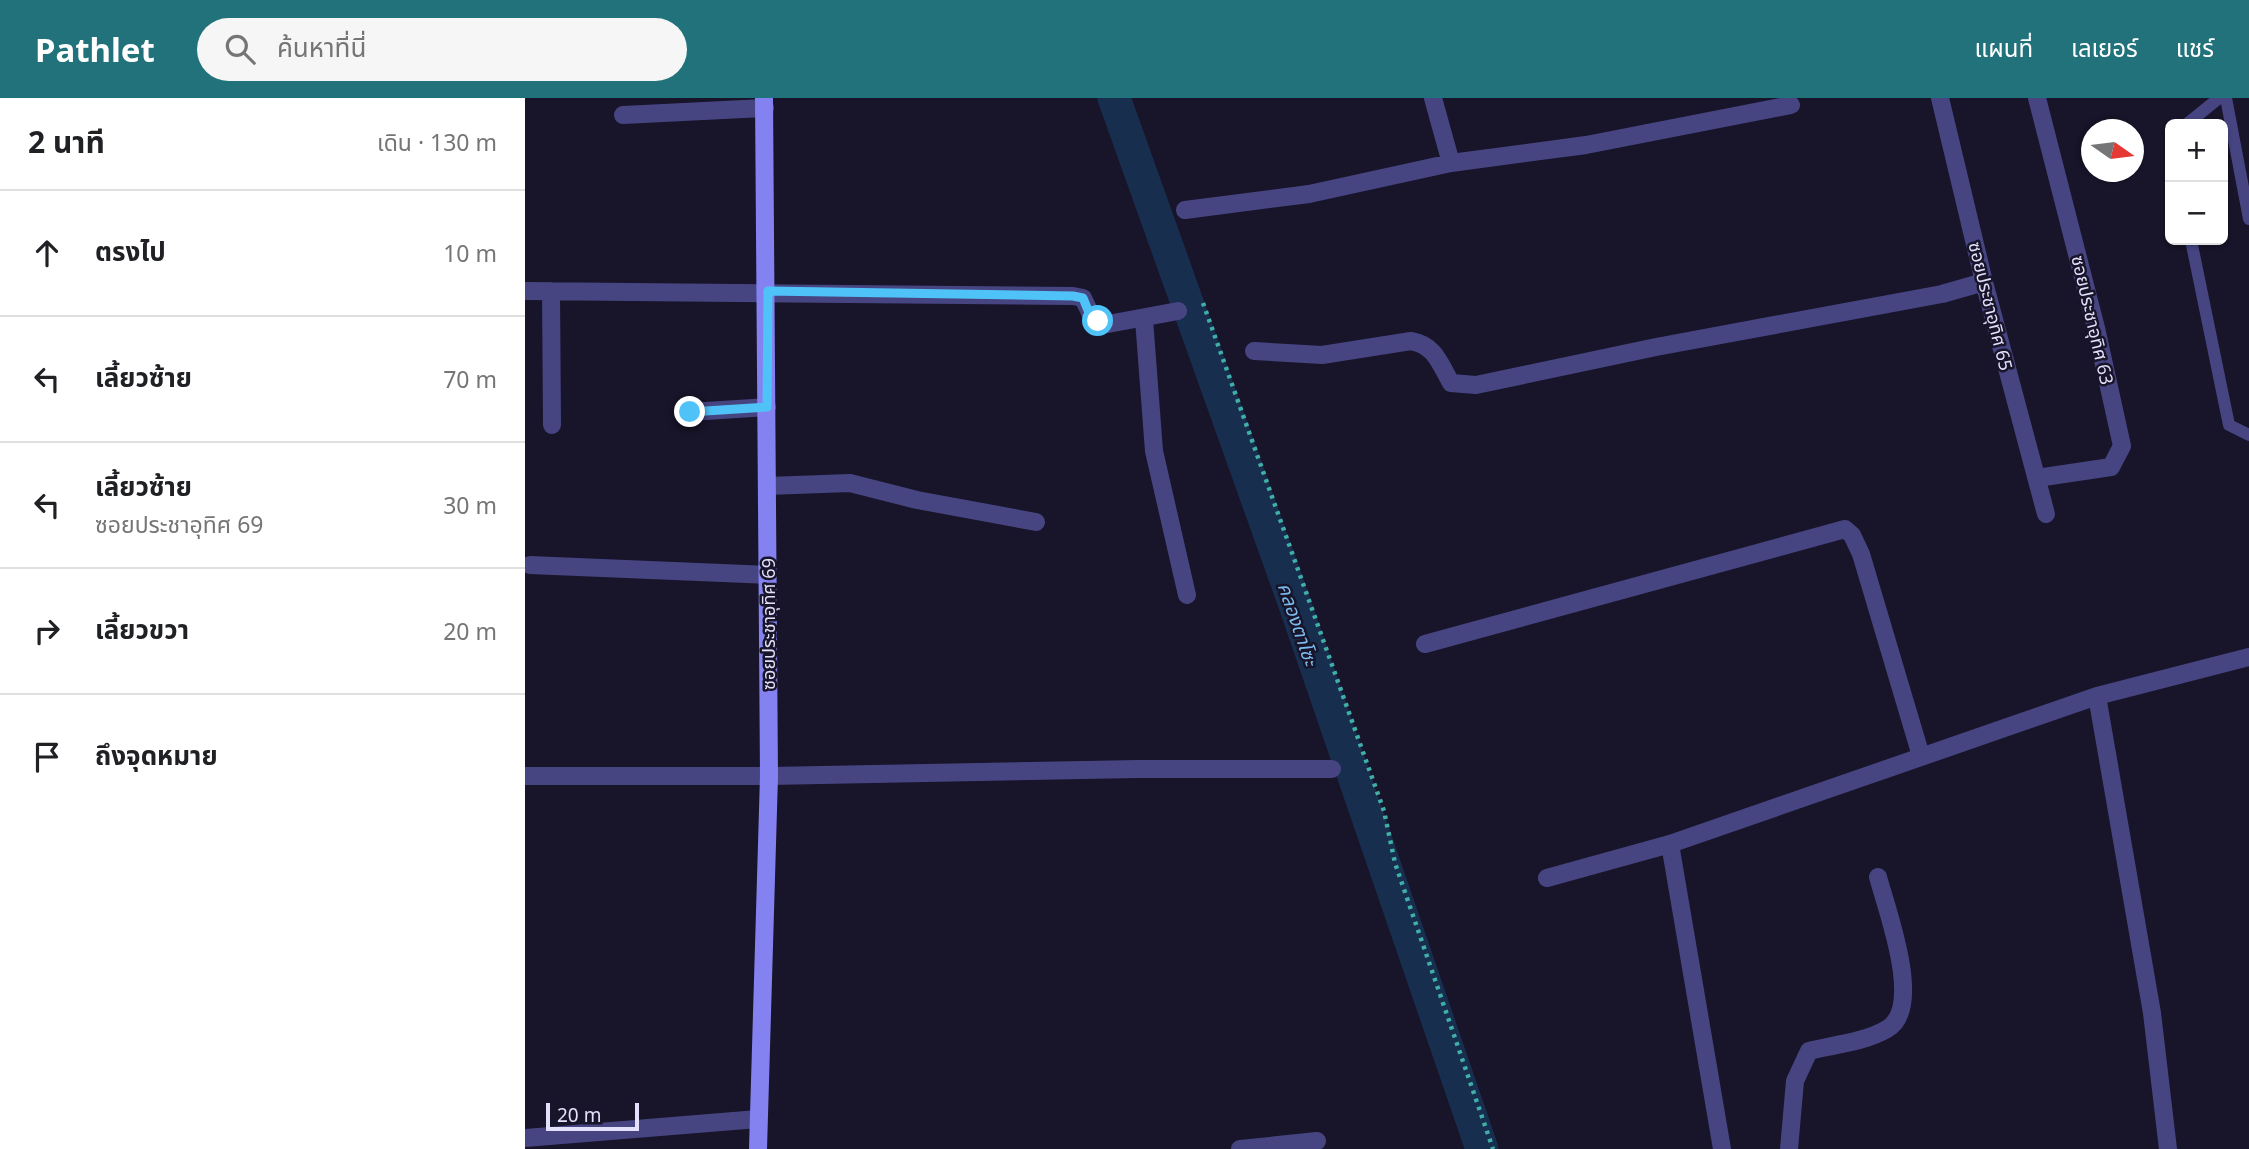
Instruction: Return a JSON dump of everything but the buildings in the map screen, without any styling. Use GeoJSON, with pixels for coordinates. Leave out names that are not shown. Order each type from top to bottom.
{"type":"FeatureCollection","features":[{"type":"Feature","properties":{"kind":"street"},"geometry":{"type":"LineString","coordinates":[[1433,98],[1451,163]]}},
{"type":"Feature","properties":{"kind":"street","name":"ซอยประชาอุทิศ 65"},"geometry":{"type":"LineString","coordinates":[[1940,98],[1984,282],[2046,514]]}},
{"type":"Feature","properties":{"kind":"street","name":"ซอยประชาอุทิศ 63"},"geometry":{"type":"LineString","coordinates":[[2036,478],[2111,467],[2122,446],[2096,328],[2037,98]]}},
{"type":"Feature","properties":{"kind":"street"},"geometry":{"type":"LineString","coordinates":[[624,115],[764,103]]}},
{"type":"Feature","properties":{"kind":"street","name":"ซอยประชาอุทิศ 69"},"geometry":{"type":"LineString","coordinates":[[758,1149],[769,776],[768,291],[764,103]]}},
{"type":"Feature","properties":{"kind":"street"},"geometry":{"type":"LineString","coordinates":[[1185,210],[1309,194],[1451,163],[1586,145],[1791,105]]}},
{"type":"Feature","properties":{"kind":"street"},"geometry":{"type":"LineString","coordinates":[[1254,352],[1322,355],[1411,341],[1423,343],[1434,352],[1451,383],[1476,385],[1942,294],[1984,282]]}},
{"type":"Feature","properties":{"kind":"street"},"geometry":{"type":"LineString","coordinates":[[525,291],[768,291],[1073,296],[1083,298],[1090,315],[1102,323],[1144,319],[1178,311]]}},
{"type":"Feature","properties":{"kind":"street"},"geometry":{"type":"LineString","coordinates":[[551,292],[552,425]]}},
{"type":"Feature","properties":{"kind":"street"},"geometry":{"type":"LineString","coordinates":[[1144,319],[1154,452],[1187,595]]}},
{"type":"Feature","properties":{"kind":"street"},"geometry":{"type":"LineString","coordinates":[[690,412],[767,407]]}},
{"type":"Feature","properties":{"kind":"street"},"geometry":{"type":"LineString","coordinates":[[767,486],[850,483],[918,500],[1035,522]]}},
{"type":"Feature","properties":{"kind":"street"},"geometry":{"type":"LineString","coordinates":[[1425,643],[1845,529],[1852,535],[1861,554],[1921,756]]}},
{"type":"Feature","properties":{"kind":"street"},"geometry":{"type":"LineString","coordinates":[[530,565],[768,575]]}},
{"type":"Feature","properties":{"kind":"street"},"geometry":{"type":"LineString","coordinates":[[1547,878],[1670,844],[2097,696],[2248,660]]}},
{"type":"Feature","properties":{"kind":"street"},"geometry":{"type":"LineString","coordinates":[[2097,696],[2152,1013],[2168,1149]]}},
{"type":"Feature","properties":{"kind":"street"},"geometry":{"type":"LineString","coordinates":[[525,776],[769,776],[1138,769],[1332,769]]}},
{"type":"Feature","properties":{"kind":"street"},"geometry":{"type":"LineString","coordinates":[[1670,844],[1722,1149]]}},
{"type":"Feature","properties":{"kind":"street"},"geometry":{"type":"LineString","coordinates":[[1789,1149],[1795,1080],[1809,1051],[1888,1029],[1898,1019],[1905,1002],[1903,980],[1878,877]]}},
{"type":"Feature","properties":{"kind":"street"},"geometry":{"type":"LineString","coordinates":[[525,1138],[758,1119]]}},
{"type":"Feature","properties":{"kind":"street"},"geometry":{"type":"LineString","coordinates":[[1240,1149],[1317,1142]]}},
{"type":"Feature","properties":{"kind":"lane"},"geometry":{"type":"LineString","coordinates":[[2193,119],[2219,98]]}},
{"type":"Feature","properties":{"kind":"lane"},"geometry":{"type":"LineString","coordinates":[[2226,98],[2249,219]]}},
{"type":"Feature","properties":{"kind":"lane"},"geometry":{"type":"LineString","coordinates":[[2192,245],[2229,425],[2249,435]]}},
{"type":"Feature","properties":{"kind":"path"},"geometry":{"type":"LineString","coordinates":[[1203,302],[1384,811],[1395,863],[1493,1149]]}},
{"type":"Feature","properties":{"kind":"waterway","name":"คลองตาโซะ"},"geometry":{"type":"LineString","coordinates":[[1114,98],[1294,602],[1482,1149]]}},
{"type":"Feature","properties":{"kind":"route"},"geometry":{"type":"LineString","coordinates":[[690,412],[767,407],[768,291],[1081,296],[1086,301],[1090,315],[1098,321]]}}]}
